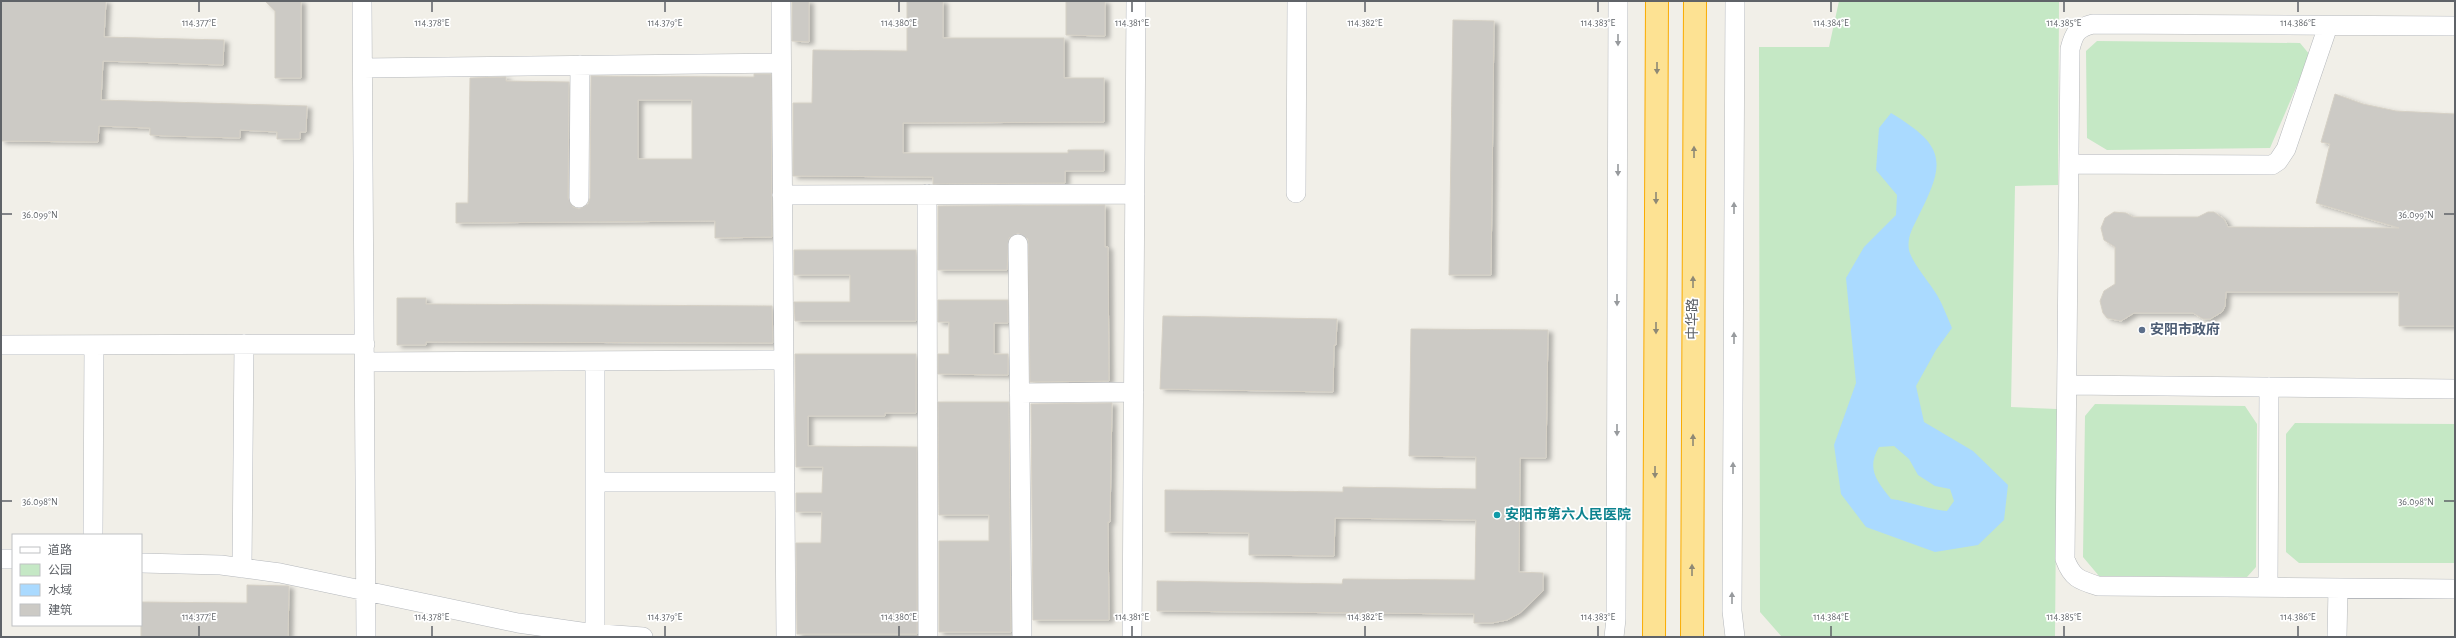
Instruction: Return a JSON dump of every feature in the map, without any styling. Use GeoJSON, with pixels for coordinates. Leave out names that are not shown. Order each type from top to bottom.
{"type":"FeatureCollection","features":[{"type":"Feature","properties":{"kind":"highway"},"geometry":{"type":"LineString","coordinates":[[1654,637],[1657,1]]}},
{"type":"Feature","properties":{"kind":"highway","name":"中华路"},"geometry":{"type":"LineString","coordinates":[[1692,637],[1695,1]]}},
{"type":"Feature","properties":{"kind":"street"},"geometry":{"type":"LineString","coordinates":[[362,1],[366,637]]}},
{"type":"Feature","properties":{"kind":"street"},"geometry":{"type":"LineString","coordinates":[[781,1],[786,637]]}},
{"type":"Feature","properties":{"kind":"street"},"geometry":{"type":"LineString","coordinates":[[1132,637],[1136,1]]}},
{"type":"Feature","properties":{"kind":"street"},"geometry":{"type":"LineString","coordinates":[[1296,193],[1297,1]]}},
{"type":"Feature","properties":{"kind":"street"},"geometry":{"type":"LineString","coordinates":[[1614,637],[1616,619],[1618,1]]}},
{"type":"Feature","properties":{"kind":"street"},"geometry":{"type":"LineString","coordinates":[[1735,1],[1732,611],[1735,637]]}},
{"type":"Feature","properties":{"kind":"street"},"geometry":{"type":"LineString","coordinates":[[2455,26],[2093,24],[2080,28],[2073,34],[2070,49],[2065,559],[2070,571],[2080,581],[2098,586],[2455,589]]}},
{"type":"Feature","properties":{"kind":"street"},"geometry":{"type":"LineString","coordinates":[[2069,164],[2272,165],[2278,161],[2286,148],[2328,26]]}},
{"type":"Feature","properties":{"kind":"street"},"geometry":{"type":"LineString","coordinates":[[363,68],[781,63]]}},
{"type":"Feature","properties":{"kind":"street"},"geometry":{"type":"LineString","coordinates":[[579,198],[580,65]]}},
{"type":"Feature","properties":{"kind":"street"},"geometry":{"type":"LineString","coordinates":[[927,194],[928,637]]}},
{"type":"Feature","properties":{"kind":"street"},"geometry":{"type":"LineString","coordinates":[[782,195],[1135,194]]}},
{"type":"Feature","properties":{"kind":"street"},"geometry":{"type":"LineString","coordinates":[[1018,244],[1022,637]]}},
{"type":"Feature","properties":{"kind":"street"},"geometry":{"type":"LineString","coordinates":[[1,345],[244,344],[365,353],[595,361],[784,360]]}},
{"type":"Feature","properties":{"kind":"street"},"geometry":{"type":"LineString","coordinates":[[242,568],[244,344]]}},
{"type":"Feature","properties":{"kind":"street"},"geometry":{"type":"LineString","coordinates":[[93,534],[94,345]]}},
{"type":"Feature","properties":{"kind":"street"},"geometry":{"type":"LineString","coordinates":[[595,361],[595,635]]}},
{"type":"Feature","properties":{"kind":"street"},"geometry":{"type":"LineString","coordinates":[[2067,385],[2455,389]]}},
{"type":"Feature","properties":{"kind":"street"},"geometry":{"type":"LineString","coordinates":[[2268,587],[2269,387]]}},
{"type":"Feature","properties":{"kind":"street"},"geometry":{"type":"LineString","coordinates":[[1019,393],[1134,392]]}},
{"type":"Feature","properties":{"kind":"street"},"geometry":{"type":"LineString","coordinates":[[595,482],[785,482]]}},
{"type":"Feature","properties":{"kind":"street"},"geometry":{"type":"LineString","coordinates":[[1,559],[12,559]]}},
{"type":"Feature","properties":{"kind":"street"},"geometry":{"type":"LineString","coordinates":[[142,563],[220,565],[280,573],[518,623],[595,635],[643,637]]}},
{"type":"Feature","properties":{"kind":"street"},"geometry":{"type":"LineString","coordinates":[[2337,637],[2338,588]]}},
{"type":"Feature","properties":{"kind":"green space"},"geometry":{"type":"Polygon","coordinates":[[[1839,1],[2059,1],[2058,185],[2015,186],[2011,407],[2057,409],[2055,637],[1782,637],[1760,612],[1759,47],[1829,47],[1839,1]]]}},
{"type":"Feature","properties":{"kind":"green space"},"geometry":{"type":"Polygon","coordinates":[[[2097,41],[2300,43],[2310,55],[2270,148],[2107,150],[2087,138],[2086,51],[2097,41]]]}},
{"type":"Feature","properties":{"kind":"green space"},"geometry":{"type":"Polygon","coordinates":[[[2095,404],[2245,406],[2257,424],[2256,567],[2247,577],[2099,576],[2083,557],[2085,416],[2095,404]]]}},
{"type":"Feature","properties":{"kind":"green space"},"geometry":{"type":"Polygon","coordinates":[[[2295,423],[2455,424],[2455,563],[2299,563],[2286,552],[2286,434],[2295,423]]]}},
{"type":"Feature","properties":{"kind":"water"},"geometry":{"type":"Polygon","coordinates":[[[1891,113],[1923,136],[1931,146],[1936,157],[1936,169],[1933,183],[1909,238],[1909,250],[1917,267],[1937,295],[1952,328],[1936,350],[1916,386],[1924,422],[1973,451],[2008,485],[2004,520],[1978,545],[1935,552],[1866,527],[1841,494],[1834,445],[1856,383],[1846,278],[1864,247],[1896,215],[1897,195],[1876,170],[1879,128],[1891,113]],[[1894,446],[1879,447],[1873,462],[1873,468],[1881,486],[1891,499],[1947,511],[1954,501],[1950,489],[1935,486],[1918,475],[1909,459],[1894,446]]]}},
{"type":"Feature","properties":{"kind":"building"},"geometry":{"type":"Polygon","coordinates":[[[1,1],[106,1],[104,37],[224,40],[223,65],[103,61],[101,100],[307,106],[306,132],[300,132],[300,139],[277,139],[277,132],[240,130],[240,138],[168,136],[150,135],[150,128],[99,126],[98,142],[1,141],[1,1]]]}},
{"type":"Feature","properties":{"kind":"building"},"geometry":{"type":"Polygon","coordinates":[[[265,1],[301,1],[301,78],[275,78],[275,11],[265,1]]]}},
{"type":"Feature","properties":{"kind":"building"},"geometry":{"type":"Polygon","coordinates":[[[792,1],[809,1],[809,42],[792,41],[792,1]]]}},
{"type":"Feature","properties":{"kind":"building"},"geometry":{"type":"Polygon","coordinates":[[[907,1],[943,1],[943,38],[1064,38],[1064,78],[1104,78],[1104,122],[903,123],[903,153],[1068,153],[1068,150],[1104,150],[1104,171],[1065,171],[1065,183],[933,184],[933,177],[793,176],[793,103],[812,103],[813,50],[907,51],[907,1]]]}},
{"type":"Feature","properties":{"kind":"building"},"geometry":{"type":"Polygon","coordinates":[[[1066,1],[1105,1],[1105,36],[1066,35],[1066,1]]]}},
{"type":"Feature","properties":{"kind":"building"},"geometry":{"type":"Polygon","coordinates":[[[1453,20],[1494,21],[1491,275],[1449,275],[1453,20]]]}},
{"type":"Feature","properties":{"kind":"building"},"geometry":{"type":"Polygon","coordinates":[[[754,74],[771,74],[772,237],[715,238],[715,221],[456,223],[456,203],[468,203],[470,78],[506,77],[506,81],[569,82],[568,198],[573,207],[579,209],[588,204],[590,198],[591,76],[754,77],[754,74]],[[638,100],[638,159],[692,159],[692,100],[638,100]]]}},
{"type":"Feature","properties":{"kind":"building"},"geometry":{"type":"Polygon","coordinates":[[[2335,94],[2363,104],[2396,111],[2455,114],[2455,326],[2399,326],[2399,292],[2226,292],[2225,306],[2222,312],[2210,319],[2203,319],[2193,313],[2134,313],[2121,321],[2107,318],[2103,313],[2100,301],[2104,291],[2115,284],[2115,247],[2104,240],[2101,228],[2105,218],[2114,212],[2126,213],[2133,217],[2198,217],[2208,212],[2214,212],[2224,219],[2228,227],[2399,228],[2316,203],[2330,144],[2321,142],[2335,94]]]}},
{"type":"Feature","properties":{"kind":"building"},"geometry":{"type":"Polygon","coordinates":[[[1105,205],[1105,247],[1108,247],[1109,381],[1030,382],[1028,239],[1018,233],[1009,238],[1007,270],[938,270],[938,206],[1105,205]]]}},
{"type":"Feature","properties":{"kind":"building"},"geometry":{"type":"Polygon","coordinates":[[[794,250],[916,250],[916,321],[795,321],[794,302],[850,302],[850,275],[794,275],[794,250]]]}},
{"type":"Feature","properties":{"kind":"building"},"geometry":{"type":"Polygon","coordinates":[[[397,298],[426,298],[426,304],[772,306],[773,343],[426,342],[426,345],[397,345],[397,298]]]}},
{"type":"Feature","properties":{"kind":"building"},"geometry":{"type":"Polygon","coordinates":[[[938,300],[1008,300],[1008,323],[994,323],[994,354],[1008,354],[1008,375],[938,374],[938,354],[949,354],[949,322],[938,322],[938,300]]]}},
{"type":"Feature","properties":{"kind":"building"},"geometry":{"type":"Polygon","coordinates":[[[1163,316],[1337,319],[1336,345],[1334,345],[1333,392],[1160,389],[1163,316]]]}},
{"type":"Feature","properties":{"kind":"building"},"geometry":{"type":"Polygon","coordinates":[[[1411,329],[1548,330],[1546,458],[1520,458],[1519,572],[1543,573],[1543,591],[1520,613],[1507,620],[1492,623],[1474,623],[1474,614],[1157,611],[1157,581],[1342,584],[1343,579],[1475,580],[1476,520],[1335,518],[1334,556],[1249,555],[1249,533],[1165,532],[1165,490],[1343,492],[1343,487],[1476,489],[1476,457],[1409,456],[1411,329]]]}},
{"type":"Feature","properties":{"kind":"building"},"geometry":{"type":"Polygon","coordinates":[[[795,354],[916,354],[916,413],[885,413],[885,416],[808,416],[808,446],[917,447],[917,634],[797,634],[796,543],[821,543],[822,512],[796,512],[796,493],[822,493],[823,467],[796,467],[795,354]]]}},
{"type":"Feature","properties":{"kind":"building"},"geometry":{"type":"Polygon","coordinates":[[[938,402],[1009,402],[1011,632],[939,632],[939,541],[989,541],[989,515],[939,515],[938,402]]]}},
{"type":"Feature","properties":{"kind":"building"},"geometry":{"type":"Polygon","coordinates":[[[1112,403],[1110,522],[1108,522],[1109,620],[1033,620],[1031,404],[1112,403]]]}},
{"type":"Feature","properties":{"kind":"building"},"geometry":{"type":"Polygon","coordinates":[[[247,585],[289,586],[288,637],[141,637],[142,602],[247,603],[247,585]]]}},
{"type":"Feature","properties":{"kind":"place","name":"安阳市政府"},"geometry":{"type":"Point","coordinates":[2142,330]}},
{"type":"Feature","properties":{"kind":"place","name":"安阳市第六人民医院"},"geometry":{"type":"Point","coordinates":[1497,515]}}]}
